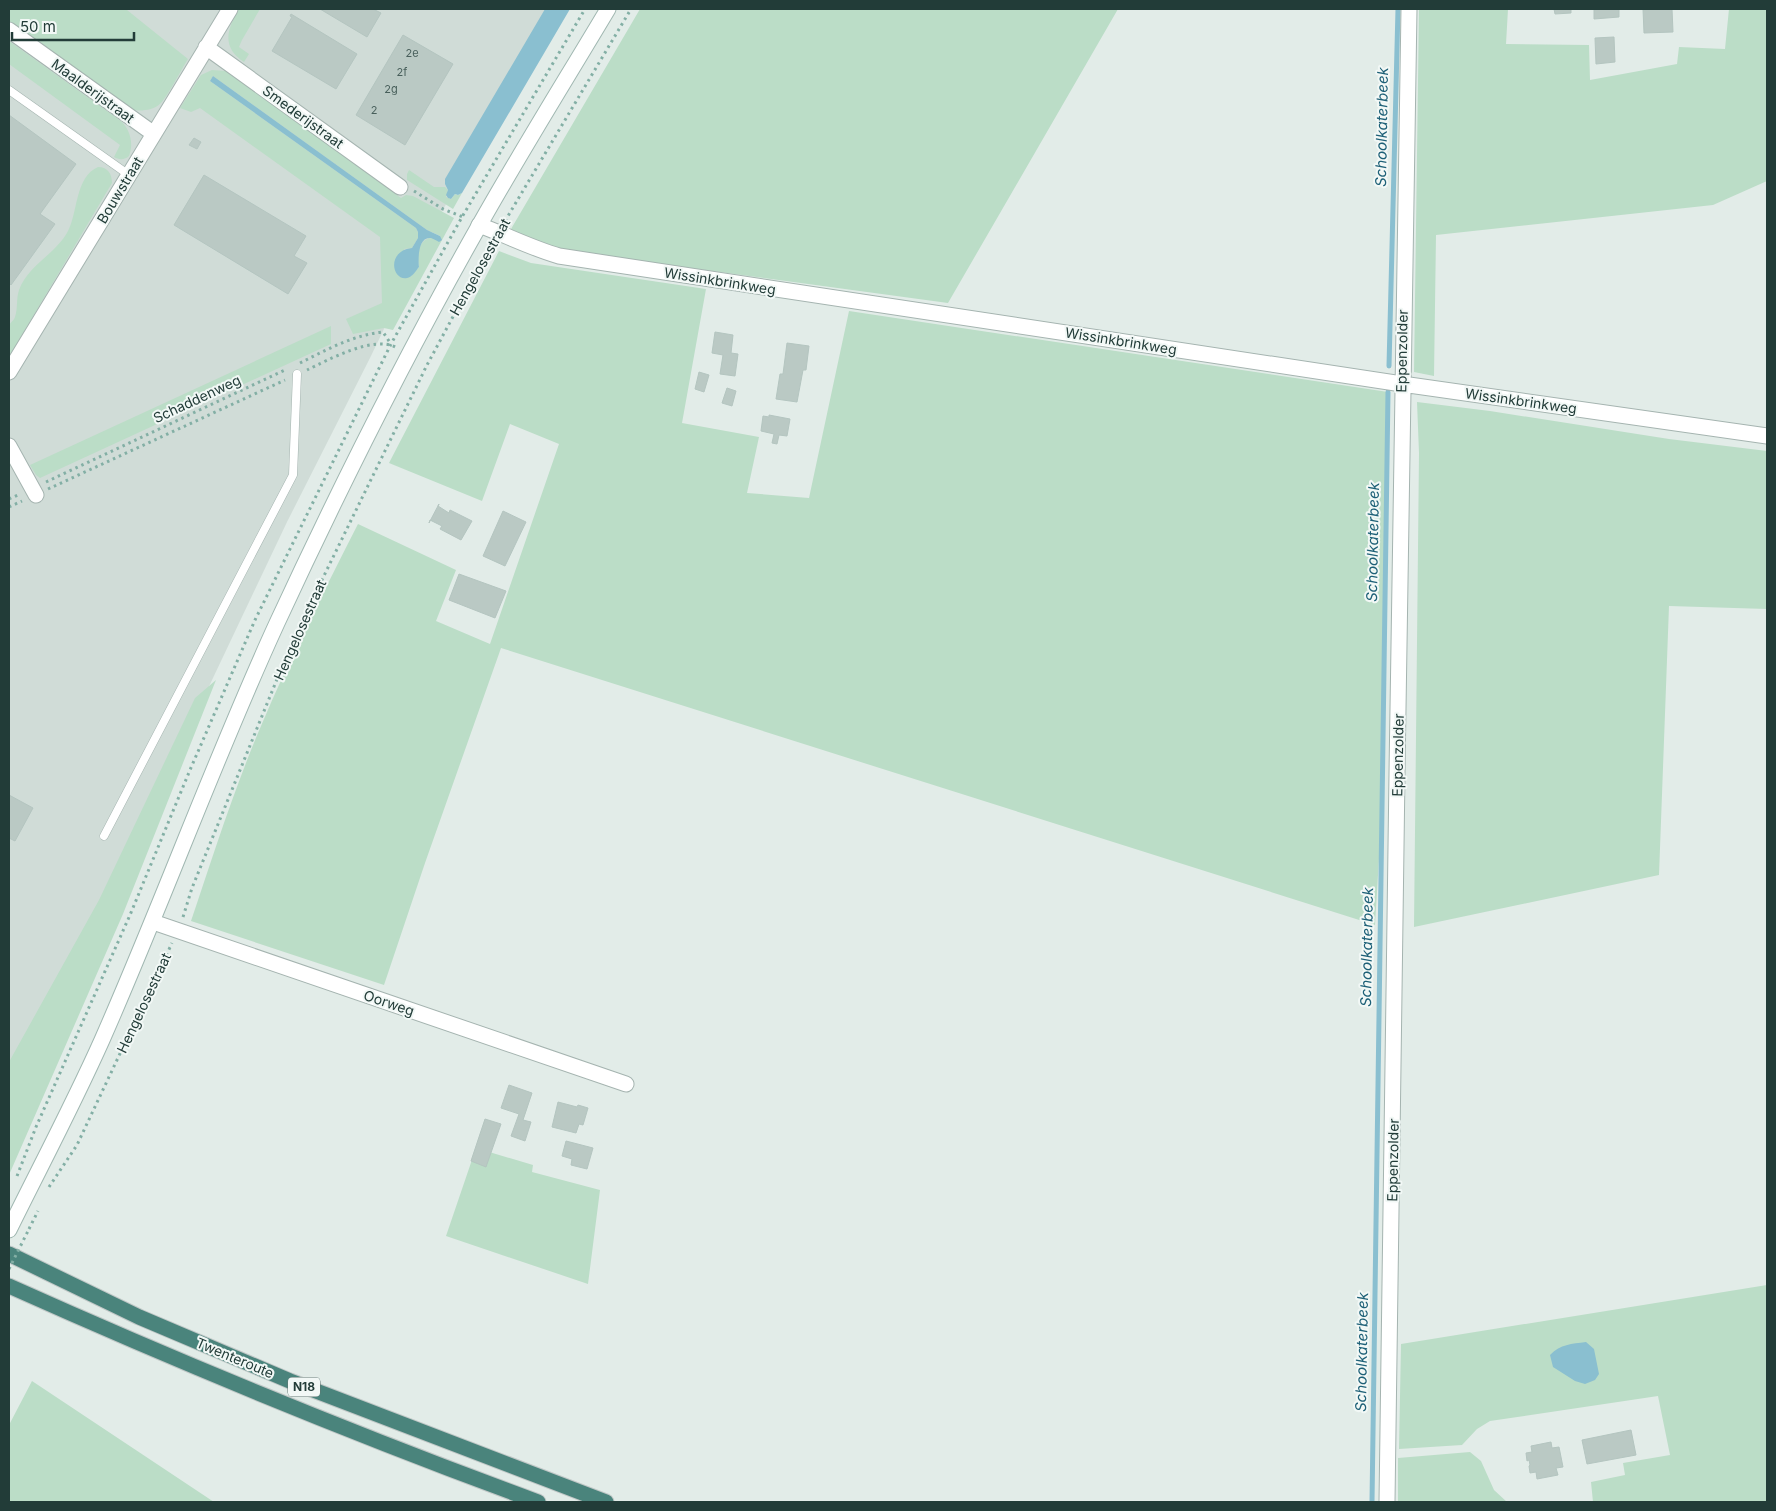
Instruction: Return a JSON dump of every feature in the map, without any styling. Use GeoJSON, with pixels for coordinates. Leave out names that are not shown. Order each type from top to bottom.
{"type":"FeatureCollection","features":[{"type":"Feature","properties":{"kind":"highway","name":"Twenteroute"},"geometry":{"type":"LineString","coordinates":[[9,1254],[139,1317],[290,1381],[606,1502]]}},
{"type":"Feature","properties":{"kind":"highway","name":"Twenteroute"},"geometry":{"type":"LineString","coordinates":[[9,1286],[278,1402],[407,1454],[538,1502]]}},
{"type":"Feature","properties":{"kind":"street","name":"Bouwstraat"},"geometry":{"type":"LineString","coordinates":[[9,372],[230,9]]}},
{"type":"Feature","properties":{"kind":"street","name":"Hengelosestraat"},"geometry":{"type":"LineString","coordinates":[[11,1226],[97,1050],[276,625],[408,355],[479,225],[608,9]]}},
{"type":"Feature","properties":{"kind":"street","name":"Eppenzolder"},"geometry":{"type":"LineString","coordinates":[[1387,1502],[1409,9]]}},
{"type":"Feature","properties":{"kind":"street","name":"Maalderijstraat"},"geometry":{"type":"LineString","coordinates":[[9,30],[154,134]]}},
{"type":"Feature","properties":{"kind":"street","name":"Smederijstraat"},"geometry":{"type":"LineString","coordinates":[[206,47],[400,187]]}},
{"type":"Feature","properties":{"kind":"street","name":"Wissinkbrinkweg"},"geometry":{"type":"LineString","coordinates":[[479,225],[534,249],[559,256],[1402,384],[1767,436]]}},
{"type":"Feature","properties":{"kind":"street"},"geometry":{"type":"LineString","coordinates":[[9,446],[34,491]]}},
{"type":"Feature","properties":{"kind":"street","name":"Oorweg"},"geometry":{"type":"LineString","coordinates":[[152,922],[626,1084]]}},
{"type":"Feature","properties":{"kind":"lane"},"geometry":{"type":"LineString","coordinates":[[9,90],[129,175]]}},
{"type":"Feature","properties":{"kind":"lane"},"geometry":{"type":"LineString","coordinates":[[104,836],[293,475],[297,374]]}},
{"type":"Feature","properties":{"kind":"path"},"geometry":{"type":"LineString","coordinates":[[400,187],[413,190],[443,209],[462,217],[585,9]]}},
{"type":"Feature","properties":{"kind":"path","name":"Hengelosestraat"},"geometry":{"type":"LineString","coordinates":[[49,1188],[76,1144],[179,930],[192,888],[295,636],[427,366],[498,232],[631,9]]}},
{"type":"Feature","properties":{"kind":"path","name":"Schaddenweg"},"geometry":{"type":"LineString","coordinates":[[9,507],[34,491],[354,337],[382,332],[391,344],[408,355]]}},
{"type":"Feature","properties":{"kind":"path","name":"Schaddenweg"},"geometry":{"type":"LineString","coordinates":[[9,499],[34,491],[356,347],[391,344]]}},
{"type":"Feature","properties":{"kind":"path"},"geometry":{"type":"LineString","coordinates":[[9,1269],[41,1204]]}},
{"type":"Feature","properties":{"kind":"shaded area"},"geometry":{"type":"Polygon","coordinates":[[[9,9],[559,9],[434,225],[370,358],[287,522],[9,1108],[9,9]]]}},
{"type":"Feature","properties":{"kind":"green space"},"geometry":{"type":"Polygon","coordinates":[[[9,9],[128,9],[188,59],[158,106],[151,109],[131,110],[9,21],[9,9]]]}},
{"type":"Feature","properties":{"kind":"green space"},"geometry":{"type":"Polygon","coordinates":[[[239,9],[260,9],[239,47],[249,54],[244,62],[232,50],[228,37],[231,24],[239,9]]]}},
{"type":"Feature","properties":{"kind":"green space"},"geometry":{"type":"Polygon","coordinates":[[[640,9],[1118,9],[948,303],[551,249],[522,237],[511,229],[640,9]]]}},
{"type":"Feature","properties":{"kind":"green space"},"geometry":{"type":"Polygon","coordinates":[[[1419,9],[1508,9],[1506,44],[1589,45],[1590,80],[1677,64],[1679,47],[1725,49],[1729,9],[1767,9],[1767,181],[1713,205],[1436,235],[1434,376],[1414,372],[1419,9]]]}},
{"type":"Feature","properties":{"kind":"green space"},"geometry":{"type":"Polygon","coordinates":[[[9,41],[121,121],[127,128],[130,137],[129,156],[122,159],[114,157],[120,145],[9,64],[9,41]]]}},
{"type":"Feature","properties":{"kind":"green space"},"geometry":{"type":"Polygon","coordinates":[[[212,70],[226,71],[401,198],[406,195],[413,196],[454,218],[393,330],[384,328],[353,334],[346,319],[382,303],[380,237],[200,108],[191,112],[180,108],[201,75],[212,70]],[[213,76],[210,81],[416,228],[418,238],[412,248],[404,249],[411,276],[419,267],[418,256],[421,244],[428,238],[440,236],[427,230],[213,76]]]}},
{"type":"Feature","properties":{"kind":"green space"},"geometry":{"type":"Polygon","coordinates":[[[98,167],[104,168],[109,172],[112,183],[9,357],[8,328],[15,317],[19,290],[23,281],[63,239],[71,223],[81,187],[85,179],[98,167]]]}},
{"type":"Feature","properties":{"kind":"green space"},"geometry":{"type":"Polygon","coordinates":[[[409,170],[434,187],[445,187],[448,190],[446,197],[451,199],[455,194],[462,193],[453,209],[407,180],[409,170]]]}},
{"type":"Feature","properties":{"kind":"green space"},"geometry":{"type":"Polygon","coordinates":[[[499,251],[531,263],[706,289],[682,423],[759,437],[747,493],[809,498],[849,311],[1388,392],[1381,825],[1375,925],[501,648],[384,985],[191,921],[233,798],[261,726],[295,649],[358,524],[456,570],[436,621],[490,644],[559,444],[510,424],[482,501],[389,463],[499,251]]]}},
{"type":"Feature","properties":{"kind":"green space"},"geometry":{"type":"Polygon","coordinates":[[[331,326],[331,344],[40,478],[30,465],[331,326]]]}},
{"type":"Feature","properties":{"kind":"green space"},"geometry":{"type":"Polygon","coordinates":[[[1417,402],[1490,411],[1669,439],[1767,451],[1767,609],[1669,606],[1659,875],[1414,927],[1419,453],[1417,402]]]}},
{"type":"Feature","properties":{"kind":"green space"},"geometry":{"type":"Polygon","coordinates":[[[216,680],[123,914],[9,1175],[9,1062],[99,900],[195,698],[216,680]]]}},
{"type":"Feature","properties":{"kind":"green space"},"geometry":{"type":"Polygon","coordinates":[[[476,1148],[533,1165],[532,1172],[600,1190],[588,1284],[446,1236],[476,1148]]]}},
{"type":"Feature","properties":{"kind":"green space"},"geometry":{"type":"Polygon","coordinates":[[[1767,1285],[1767,1502],[1593,1502],[1591,1482],[1625,1475],[1623,1463],[1670,1455],[1658,1396],[1490,1421],[1477,1429],[1462,1445],[1399,1449],[1401,1344],[1767,1285]]]}},
{"type":"Feature","properties":{"kind":"green space"},"geometry":{"type":"Polygon","coordinates":[[[32,1381],[214,1502],[9,1502],[9,1425],[32,1381]]]}},
{"type":"Feature","properties":{"kind":"green space"},"geometry":{"type":"Polygon","coordinates":[[[1470,1452],[1481,1461],[1494,1490],[1507,1502],[1398,1502],[1398,1458],[1470,1452]]]}},
{"type":"Feature","properties":{"kind":"water"},"geometry":{"type":"Polygon","coordinates":[[[545,9],[570,9],[462,193],[455,194],[451,199],[448,198],[446,195],[448,190],[445,179],[545,9]]]}},
{"type":"Feature","properties":{"kind":"water"},"geometry":{"type":"Polygon","coordinates":[[[213,76],[427,230],[440,236],[442,240],[439,242],[427,238],[421,244],[419,267],[414,274],[407,278],[402,278],[395,271],[394,265],[398,254],[412,248],[418,238],[416,228],[210,81],[213,76]]]}},
{"type":"Feature","properties":{"kind":"water"},"geometry":{"type":"Polygon","coordinates":[[[1586,1342],[1594,1349],[1599,1374],[1595,1380],[1585,1384],[1575,1381],[1553,1367],[1550,1355],[1562,1347],[1586,1342]]]}},
{"type":"Feature","properties":{"kind":"building"},"geometry":{"type":"Polygon","coordinates":[[[320,9],[373,9],[381,13],[367,37],[320,9]]]}},
{"type":"Feature","properties":{"kind":"building"},"geometry":{"type":"Polygon","coordinates":[[[1554,9],[1571,9],[1571,13],[1555,14],[1554,9]]]}},
{"type":"Feature","properties":{"kind":"building"},"geometry":{"type":"Polygon","coordinates":[[[1594,9],[1619,9],[1619,17],[1594,19],[1594,9]]]}},
{"type":"Feature","properties":{"kind":"building"},"geometry":{"type":"Polygon","coordinates":[[[1643,9],[1672,9],[1673,32],[1644,33],[1643,9]]]}},
{"type":"Feature","properties":{"kind":"building"},"geometry":{"type":"Polygon","coordinates":[[[291,14],[357,54],[336,89],[272,51],[292,17],[290,16],[291,14]]]}},
{"type":"Feature","properties":{"kind":"building"},"geometry":{"type":"Polygon","coordinates":[[[403,35],[453,64],[405,145],[356,115],[403,35]]]}},
{"type":"Feature","properties":{"kind":"building"},"geometry":{"type":"Polygon","coordinates":[[[1614,37],[1615,62],[1596,64],[1595,38],[1614,37]]]}},
{"type":"Feature","properties":{"kind":"building"},"geometry":{"type":"Polygon","coordinates":[[[9,115],[76,164],[40,214],[55,224],[11,285],[9,283],[9,115]]]}},
{"type":"Feature","properties":{"kind":"building"},"geometry":{"type":"Polygon","coordinates":[[[194,138],[201,142],[197,149],[189,145],[194,138]]]}},
{"type":"Feature","properties":{"kind":"building"},"geometry":{"type":"Polygon","coordinates":[[[204,175],[306,236],[294,256],[307,263],[288,294],[174,225],[204,175]]]}},
{"type":"Feature","properties":{"kind":"building"},"geometry":{"type":"Polygon","coordinates":[[[715,332],[733,335],[731,353],[738,354],[735,376],[720,374],[723,355],[712,353],[715,332]]]}},
{"type":"Feature","properties":{"kind":"building"},"geometry":{"type":"Polygon","coordinates":[[[787,343],[809,346],[806,370],[803,370],[797,402],[776,399],[780,374],[783,374],[787,343]]]}},
{"type":"Feature","properties":{"kind":"building"},"geometry":{"type":"Polygon","coordinates":[[[699,372],[709,375],[704,392],[695,389],[699,372]]]}},
{"type":"Feature","properties":{"kind":"building"},"geometry":{"type":"Polygon","coordinates":[[[727,388],[736,391],[732,406],[722,403],[727,388]]]}},
{"type":"Feature","properties":{"kind":"building"},"geometry":{"type":"Polygon","coordinates":[[[769,415],[790,419],[787,436],[779,435],[777,444],[772,443],[774,434],[761,431],[763,416],[769,417],[769,415]]]}},
{"type":"Feature","properties":{"kind":"building"},"geometry":{"type":"Polygon","coordinates":[[[439,504],[438,506],[449,513],[450,510],[472,521],[461,540],[440,529],[442,526],[430,520],[439,504]]]}},
{"type":"Feature","properties":{"kind":"building"},"geometry":{"type":"Polygon","coordinates":[[[503,511],[526,522],[505,566],[483,556],[503,511]]]}},
{"type":"Feature","properties":{"kind":"building"},"geometry":{"type":"Polygon","coordinates":[[[459,574],[506,591],[495,618],[449,600],[459,574]]]}},
{"type":"Feature","properties":{"kind":"building"},"geometry":{"type":"Polygon","coordinates":[[[9,795],[33,808],[15,841],[9,838],[9,795]]]}},
{"type":"Feature","properties":{"kind":"building"},"geometry":{"type":"Polygon","coordinates":[[[509,1085],[532,1093],[523,1120],[531,1122],[525,1141],[511,1136],[519,1114],[501,1108],[509,1085]]]}},
{"type":"Feature","properties":{"kind":"building"},"geometry":{"type":"Polygon","coordinates":[[[558,1102],[588,1108],[583,1125],[579,1124],[576,1133],[552,1127],[558,1102]]]}},
{"type":"Feature","properties":{"kind":"building"},"geometry":{"type":"Polygon","coordinates":[[[485,1119],[501,1124],[486,1167],[471,1161],[485,1119]]]}},
{"type":"Feature","properties":{"kind":"building"},"geometry":{"type":"Polygon","coordinates":[[[566,1141],[593,1148],[587,1169],[571,1165],[572,1159],[562,1156],[566,1141]]]}},
{"type":"Feature","properties":{"kind":"building"},"geometry":{"type":"Polygon","coordinates":[[[1631,1430],[1636,1455],[1587,1464],[1582,1440],[1631,1430]]]}},
{"type":"Feature","properties":{"kind":"building"},"geometry":{"type":"Polygon","coordinates":[[[1551,1442],[1552,1448],[1559,1447],[1563,1467],[1556,1468],[1558,1475],[1537,1479],[1536,1472],[1530,1473],[1529,1460],[1527,1461],[1526,1453],[1532,1452],[1531,1446],[1551,1442]]]}},
{"type":"Feature","properties":{"kind":"waterway","name":"Schoolkaterbeek"},"geometry":{"type":"LineString","coordinates":[[1389,366],[1398,9]]}},
{"type":"Feature","properties":{"kind":"waterway","name":"Schoolkaterbeek"},"geometry":{"type":"LineString","coordinates":[[1372,1502],[1388,392]]}}]}
